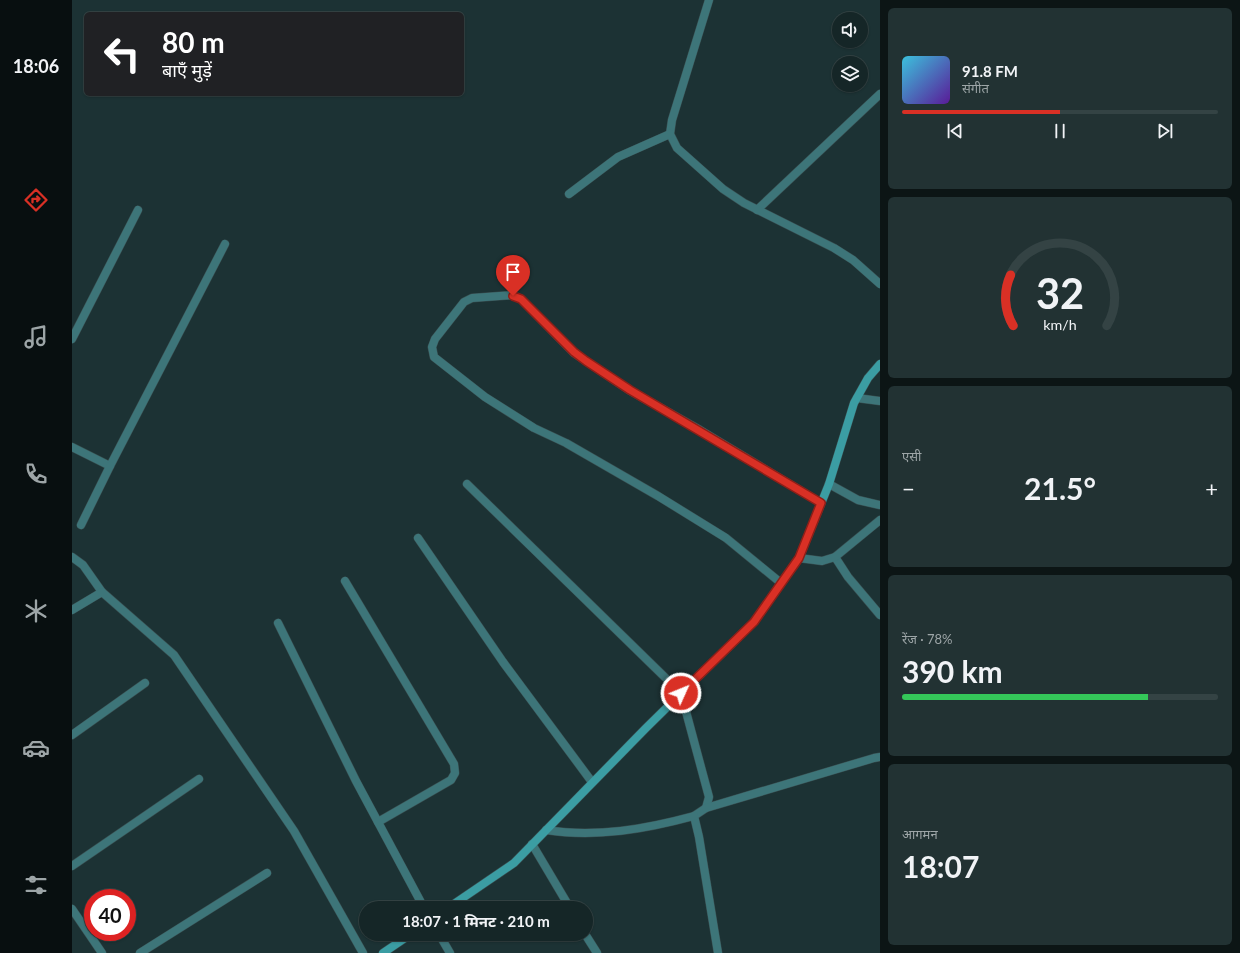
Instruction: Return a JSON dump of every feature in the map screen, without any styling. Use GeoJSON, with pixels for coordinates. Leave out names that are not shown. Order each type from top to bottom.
{"type":"FeatureCollection","features":[{"type":"Feature","properties":{"kind":"street"},"geometry":{"type":"LineString","coordinates":[[709,0],[672,120],[670,134],[677,148],[723,189],[757,210],[834,248],[853,260],[880,284]]}},
{"type":"Feature","properties":{"kind":"street"},"geometry":{"type":"LineString","coordinates":[[757,210],[880,94]]}},
{"type":"Feature","properties":{"kind":"street"},"geometry":{"type":"LineString","coordinates":[[569,194],[618,158],[670,134]]}},
{"type":"Feature","properties":{"kind":"street"},"geometry":{"type":"LineString","coordinates":[[72,339],[138,210]]}},
{"type":"Feature","properties":{"kind":"street"},"geometry":{"type":"LineString","coordinates":[[81,525],[110,466],[226,244]]}},
{"type":"Feature","properties":{"kind":"street"},"geometry":{"type":"LineString","coordinates":[[781,583],[726,538],[658,496],[566,443],[534,428],[485,397],[434,357],[432,348],[435,339],[464,302],[472,298],[513,296],[521,299],[574,352],[586,361],[630,390],[821,503]]}},
{"type":"Feature","properties":{"kind":"street"},"geometry":{"type":"LineString","coordinates":[[458,901],[514,863],[592,782],[754,622],[799,558],[829,484],[854,403],[868,378],[880,364]]}},
{"type":"Feature","properties":{"kind":"street"},"geometry":{"type":"LineString","coordinates":[[857,398],[880,401]]}},
{"type":"Feature","properties":{"kind":"street"},"geometry":{"type":"LineString","coordinates":[[72,447],[110,466]]}},
{"type":"Feature","properties":{"kind":"street"},"geometry":{"type":"LineString","coordinates":[[467,484],[681,693],[709,797],[706,808]]}},
{"type":"Feature","properties":{"kind":"street"},"geometry":{"type":"LineString","coordinates":[[829,484],[858,500],[880,505]]}},
{"type":"Feature","properties":{"kind":"street"},"geometry":{"type":"LineString","coordinates":[[799,558],[822,561],[835,557],[880,520]]}},
{"type":"Feature","properties":{"kind":"street"},"geometry":{"type":"LineString","coordinates":[[418,538],[503,662],[592,782]]}},
{"type":"Feature","properties":{"kind":"street"},"geometry":{"type":"LineString","coordinates":[[72,557],[83,565],[102,592],[174,655],[294,831],[362,953]]}},
{"type":"Feature","properties":{"kind":"street"},"geometry":{"type":"LineString","coordinates":[[835,557],[848,577],[880,615]]}},
{"type":"Feature","properties":{"kind":"street"},"geometry":{"type":"LineString","coordinates":[[345,581],[454,764],[455,773],[451,780],[378,822]]}},
{"type":"Feature","properties":{"kind":"street"},"geometry":{"type":"LineString","coordinates":[[72,610],[102,592]]}},
{"type":"Feature","properties":{"kind":"street"},"geometry":{"type":"LineString","coordinates":[[278,623],[356,781],[420,901]]}},
{"type":"Feature","properties":{"kind":"street"},"geometry":{"type":"LineString","coordinates":[[72,734],[146,683]]}},
{"type":"Feature","properties":{"kind":"street"},"geometry":{"type":"LineString","coordinates":[[546,830],[565,833],[623,831],[667,823],[694,816],[706,808],[880,757]]}},
{"type":"Feature","properties":{"kind":"street"},"geometry":{"type":"LineString","coordinates":[[72,866],[199,779]]}},
{"type":"Feature","properties":{"kind":"street"},"geometry":{"type":"LineString","coordinates":[[694,816],[699,837],[718,953]]}},
{"type":"Feature","properties":{"kind":"street"},"geometry":{"type":"LineString","coordinates":[[532,844],[566,901]]}},
{"type":"Feature","properties":{"kind":"street"},"geometry":{"type":"LineString","coordinates":[[140,953],[267,873]]}},
{"type":"Feature","properties":{"kind":"street"},"geometry":{"type":"LineString","coordinates":[[72,908],[102,953]]}},
{"type":"Feature","properties":{"kind":"street"},"geometry":{"type":"LineString","coordinates":[[383,953],[401,941]]}},
{"type":"Feature","properties":{"kind":"street"},"geometry":{"type":"LineString","coordinates":[[443,941],[450,953]]}},
{"type":"Feature","properties":{"kind":"street"},"geometry":{"type":"LineString","coordinates":[[589,941],[596,953]]}},
{"type":"Feature","properties":{"kind":"route"},"geometry":{"type":"LineString","coordinates":[[513,296],[521,299],[574,352],[586,361],[630,390],[700,430],[821,503],[799,558],[754,622],[681,693]]}}]}
